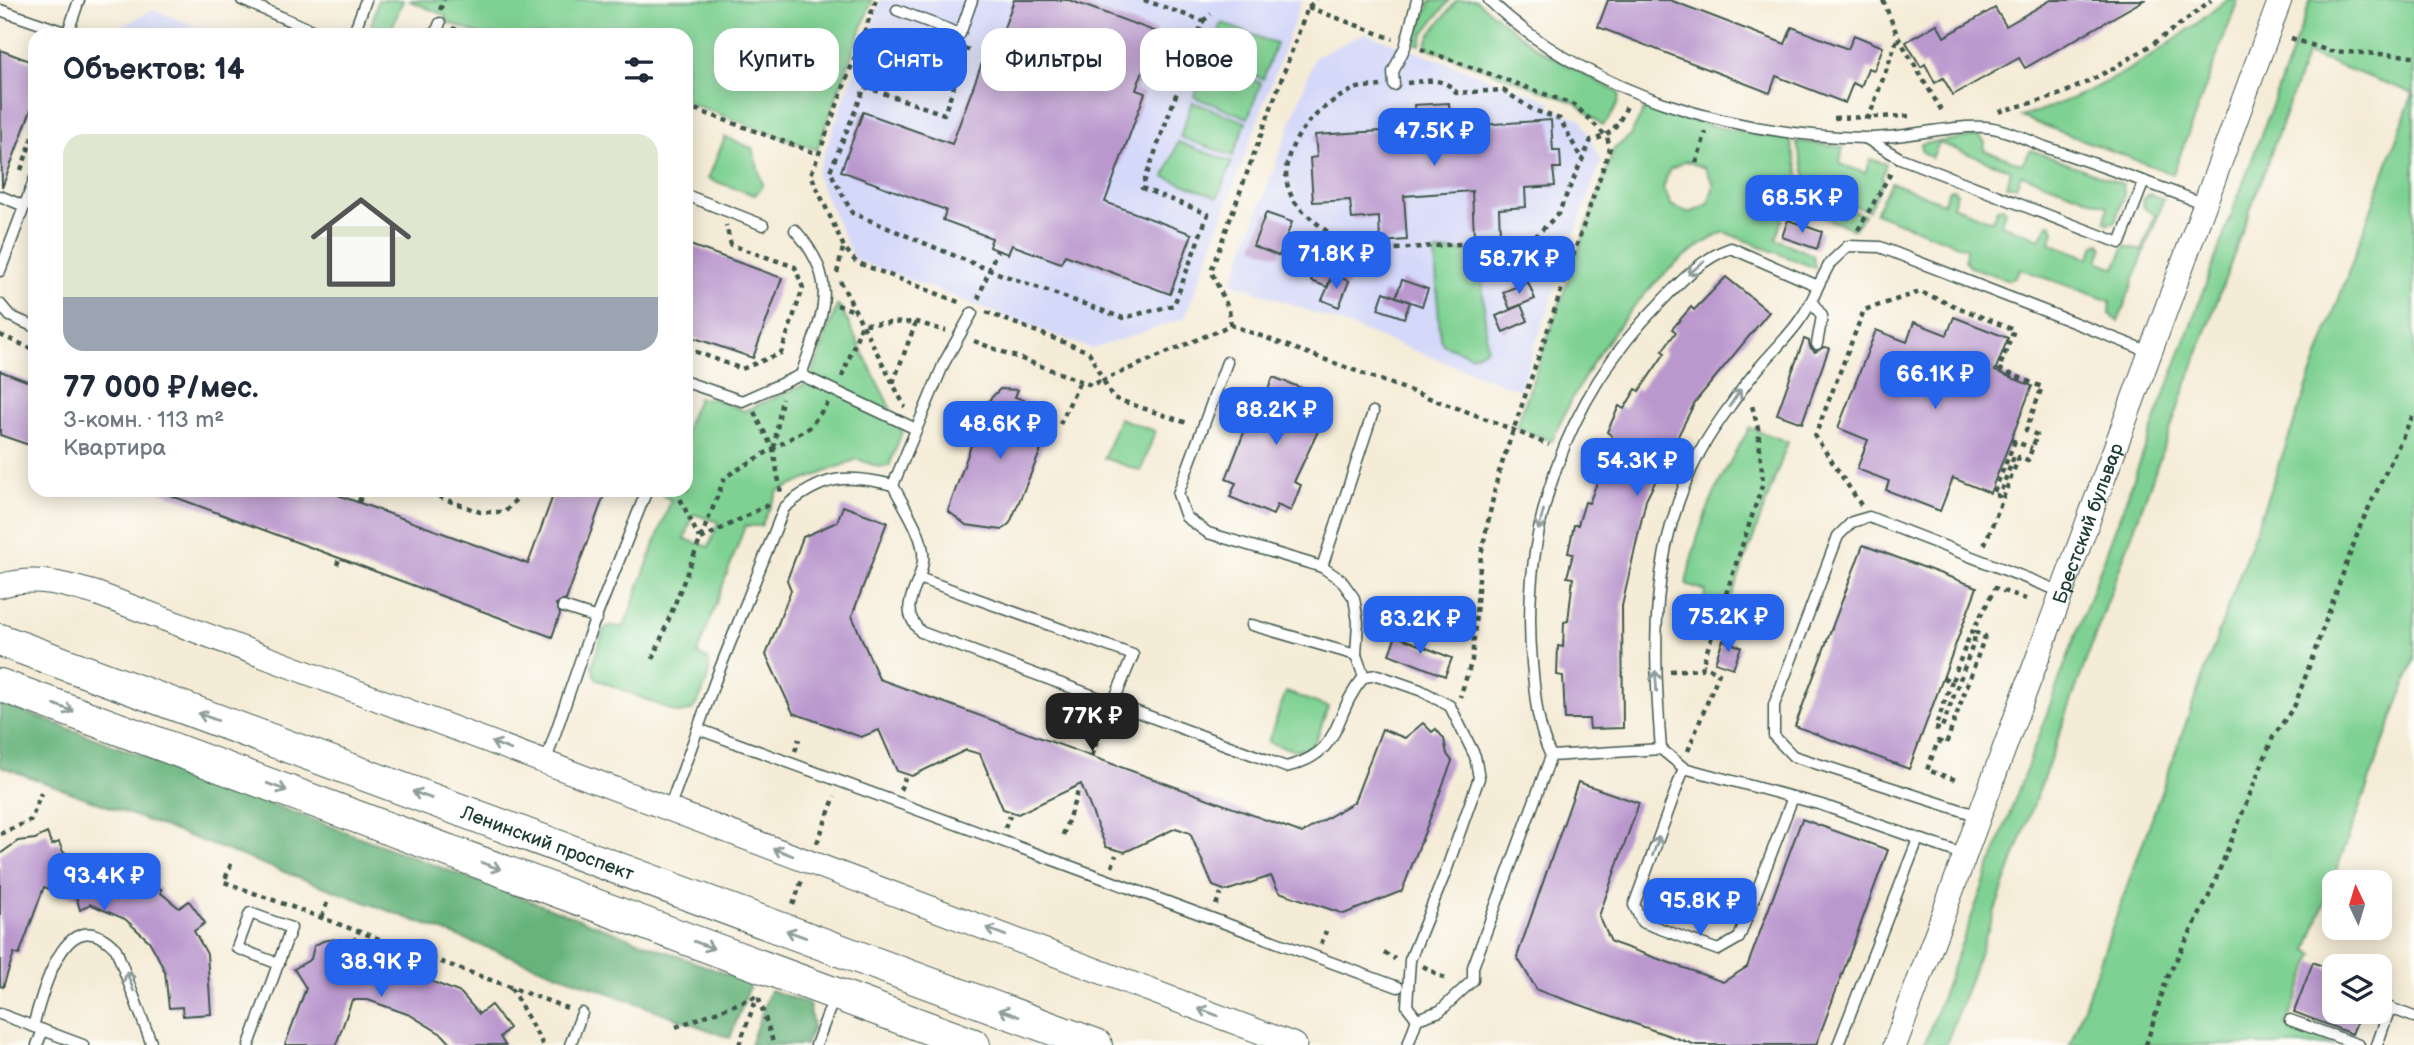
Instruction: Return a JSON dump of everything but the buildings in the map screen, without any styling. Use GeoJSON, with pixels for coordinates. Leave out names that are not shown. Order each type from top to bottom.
{"type":"FeatureCollection","features":[{"type":"Feature","properties":{"kind":"main road","name":"Ленинский проспект"},"geometry":{"type":"LineString","coordinates":[[0,640],[1096,1045]]}},
{"type":"Feature","properties":{"kind":"main road"},"geometry":{"type":"LineString","coordinates":[[0,685],[974,1045]]}},
{"type":"Feature","properties":{"kind":"street","name":"Брестский бульвар"},"geometry":{"type":"LineString","coordinates":[[1895,1045],[2280,0]]}},
{"type":"Feature","properties":{"kind":"street"},"geometry":{"type":"LineString","coordinates":[[0,586],[18,580],[49,580],[99,594],[1295,1045]]}},
{"type":"Feature","properties":{"kind":"lane"},"geometry":{"type":"LineString","coordinates":[[69,28],[79,0]]}},
{"type":"Feature","properties":{"kind":"lane"},"geometry":{"type":"LineString","coordinates":[[242,0],[307,28]]}},
{"type":"Feature","properties":{"kind":"lane"},"geometry":{"type":"LineString","coordinates":[[356,28],[366,0]]}},
{"type":"Feature","properties":{"kind":"lane"},"geometry":{"type":"LineString","coordinates":[[897,10],[960,34],[972,0]]}},
{"type":"Feature","properties":{"kind":"lane"},"geometry":{"type":"LineString","coordinates":[[1394,85],[1393,72],[1406,43],[1417,0]]}},
{"type":"Feature","properties":{"kind":"lane"},"geometry":{"type":"LineString","coordinates":[[1489,0],[1516,26],[1565,59],[1634,90],[1711,118],[1781,131],[1865,138],[1987,127],[2205,204]]}},
{"type":"Feature","properties":{"kind":"lane"},"geometry":{"type":"LineString","coordinates":[[0,10],[50,28]]}},
{"type":"Feature","properties":{"kind":"lane"},"geometry":{"type":"LineString","coordinates":[[438,28],[440,23]]}},
{"type":"Feature","properties":{"kind":"lane"},"geometry":{"type":"LineString","coordinates":[[1865,138],[1900,158],[2120,243],[2144,181]]}},
{"type":"Feature","properties":{"kind":"lane"},"geometry":{"type":"LineString","coordinates":[[0,196],[24,206]]}},
{"type":"Feature","properties":{"kind":"lane"},"geometry":{"type":"LineString","coordinates":[[0,271],[28,196]]}},
{"type":"Feature","properties":{"kind":"lane"},"geometry":{"type":"LineString","coordinates":[[693,198],[763,225]]}},
{"type":"Feature","properties":{"kind":"lane"},"geometry":{"type":"LineString","coordinates":[[693,387],[742,401],[801,375],[826,301],[821,272],[809,246],[795,230]]}},
{"type":"Feature","properties":{"kind":"lane"},"geometry":{"type":"LineString","coordinates":[[1661,749],[1655,675],[1657,586],[1687,479],[1700,452],[1742,388],[1797,328],[1830,263],[1848,246],[1880,247],[2150,352]]}},
{"type":"Feature","properties":{"kind":"lane"},"geometry":{"type":"LineString","coordinates":[[1417,1019],[1440,1011],[1473,980],[1473,967],[1551,756],[1540,733],[1534,685],[1530,589],[1536,542],[1552,476],[1573,421],[1605,370],[1641,322],[1713,254],[1731,248],[1818,286]]}},
{"type":"Feature","properties":{"kind":"lane"},"geometry":{"type":"LineString","coordinates":[[1812,302],[1822,316],[1817,344]]}},
{"type":"Feature","properties":{"kind":"lane"},"geometry":{"type":"LineString","coordinates":[[0,304],[10,316],[28,324]]}},
{"type":"Feature","properties":{"kind":"lane"},"geometry":{"type":"LineString","coordinates":[[974,308],[944,363],[893,485],[920,541],[924,559],[907,610],[912,622],[921,632],[1286,767],[1309,761],[1336,734],[1352,692],[1364,677],[1377,676],[1420,690],[1450,706],[1475,756],[1479,778],[1446,871],[1410,960],[1407,1006],[1417,1019]]}},
{"type":"Feature","properties":{"kind":"lane"},"geometry":{"type":"LineString","coordinates":[[1227,362],[1178,494],[1186,517],[1208,533],[1322,567],[1341,580],[1354,598],[1358,622],[1356,655],[1364,677]]}},
{"type":"Feature","properties":{"kind":"lane"},"geometry":{"type":"LineString","coordinates":[[801,375],[916,429]]}},
{"type":"Feature","properties":{"kind":"lane"},"geometry":{"type":"LineString","coordinates":[[1322,567],[1373,412]]}},
{"type":"Feature","properties":{"kind":"lane"},"geometry":{"type":"LineString","coordinates":[[669,809],[784,508],[804,490],[842,477],[865,478],[893,485]]}},
{"type":"Feature","properties":{"kind":"lane"},"geometry":{"type":"LineString","coordinates":[[545,763],[644,497]]}},
{"type":"Feature","properties":{"kind":"lane"},"geometry":{"type":"LineString","coordinates":[[1979,816],[1794,756],[1774,736],[1774,705],[1838,536],[1852,522],[1869,517],[2062,592]]}},
{"type":"Feature","properties":{"kind":"lane"},"geometry":{"type":"LineString","coordinates":[[919,578],[1133,655],[1113,702]]}},
{"type":"Feature","properties":{"kind":"lane"},"geometry":{"type":"LineString","coordinates":[[563,607],[597,618]]}},
{"type":"Feature","properties":{"kind":"lane"},"geometry":{"type":"LineString","coordinates":[[1252,625],[1356,655]]}},
{"type":"Feature","properties":{"kind":"lane"},"geometry":{"type":"LineString","coordinates":[[698,729],[1398,987]]}},
{"type":"Feature","properties":{"kind":"lane"},"geometry":{"type":"LineString","coordinates":[[1551,756],[1661,749],[1682,766],[1793,797],[1965,855]]}},
{"type":"Feature","properties":{"kind":"lane"},"geometry":{"type":"LineString","coordinates":[[1682,766],[1634,905],[1642,922],[1718,950],[1739,938],[1793,797]]}},
{"type":"Feature","properties":{"kind":"lane"},"geometry":{"type":"LineString","coordinates":[[1838,1045],[1918,839]]}},
{"type":"Feature","properties":{"kind":"lane"},"geometry":{"type":"LineString","coordinates":[[249,1045],[279,964],[291,928],[250,913],[237,948],[279,964]]}},
{"type":"Feature","properties":{"kind":"lane"},"geometry":{"type":"LineString","coordinates":[[37,1045],[38,1028],[52,964],[66,943],[86,934],[106,938],[116,948],[152,1045]]}},
{"type":"Feature","properties":{"kind":"lane"},"geometry":{"type":"LineString","coordinates":[[816,1045],[835,994]]}},
{"type":"Feature","properties":{"kind":"lane"},"geometry":{"type":"LineString","coordinates":[[2377,1045],[2390,1008],[2414,1017]]}},
{"type":"Feature","properties":{"kind":"lane"},"geometry":{"type":"LineString","coordinates":[[570,1045],[582,1013]]}},
{"type":"Feature","properties":{"kind":"lane"},"geometry":{"type":"LineString","coordinates":[[0,1014],[83,1045]]}},
{"type":"Feature","properties":{"kind":"lane"},"geometry":{"type":"LineString","coordinates":[[1408,1045],[1417,1019]]}},
{"type":"Feature","properties":{"kind":"lane"},"geometry":{"type":"LineString","coordinates":[[2290,1020],[2359,1045]]}},
{"type":"Feature","properties":{"kind":"path"},"geometry":{"type":"LineString","coordinates":[[876,0],[811,175],[844,247],[856,262],[962,303]]}},
{"type":"Feature","properties":{"kind":"path"},"geometry":{"type":"LineString","coordinates":[[1144,0],[1203,22]]}},
{"type":"Feature","properties":{"kind":"path"},"geometry":{"type":"LineString","coordinates":[[1231,325],[1229,310],[1211,271],[1308,7],[1317,0]]}},
{"type":"Feature","properties":{"kind":"path"},"geometry":{"type":"LineString","coordinates":[[1990,112],[1999,112],[2060,94],[2124,61],[2211,0]]}},
{"type":"Feature","properties":{"kind":"path"},"geometry":{"type":"LineString","coordinates":[[1308,7],[1575,105],[1607,137],[1610,148],[1498,475],[1481,555],[1472,660],[1452,712]]}},
{"type":"Feature","properties":{"kind":"path"},"geometry":{"type":"LineString","coordinates":[[971,38],[944,114],[865,87],[830,171],[852,213],[989,270],[1123,318],[1174,305],[1208,214],[1142,188],[1203,22],[1211,14]]}},
{"type":"Feature","properties":{"kind":"path"},"geometry":{"type":"LineString","coordinates":[[1865,138],[1868,118],[1898,37]]}},
{"type":"Feature","properties":{"kind":"path"},"geometry":{"type":"LineString","coordinates":[[2291,38],[2329,51],[2414,56]]}},
{"type":"Feature","properties":{"kind":"path"},"geometry":{"type":"LineString","coordinates":[[1582,160],[1560,119],[1533,110],[1503,90],[1457,93],[1441,80],[1356,88],[1333,101],[1299,133],[1290,148],[1289,189],[1293,201],[1349,249],[1359,252],[1529,241],[1558,214],[1591,140],[1607,137],[1620,122],[1634,90]]}},
{"type":"Feature","properties":{"kind":"path"},"geometry":{"type":"LineString","coordinates":[[693,109],[818,154]]}},
{"type":"Feature","properties":{"kind":"path"},"geometry":{"type":"LineString","coordinates":[[1999,112],[2008,115]]}},
{"type":"Feature","properties":{"kind":"path"},"geometry":{"type":"LineString","coordinates":[[1987,127],[1999,112]]}},
{"type":"Feature","properties":{"kind":"path"},"geometry":{"type":"LineString","coordinates":[[1931,115],[1957,114]]}},
{"type":"Feature","properties":{"kind":"path"},"geometry":{"type":"LineString","coordinates":[[1823,117],[1918,116]]}},
{"type":"Feature","properties":{"kind":"path"},"geometry":{"type":"LineString","coordinates":[[1696,163],[1711,118]]}},
{"type":"Feature","properties":{"kind":"path"},"geometry":{"type":"LineString","coordinates":[[693,351],[742,369],[781,353],[803,288],[795,267],[731,245],[726,222],[716,219]]}},
{"type":"Feature","properties":{"kind":"path"},"geometry":{"type":"LineString","coordinates":[[844,247],[836,275],[916,429]]}},
{"type":"Feature","properties":{"kind":"path"},"geometry":{"type":"LineString","coordinates":[[997,250],[974,308],[1089,352],[1113,398],[1202,428]]}},
{"type":"Feature","properties":{"kind":"path"},"geometry":{"type":"LineString","coordinates":[[1869,517],[1815,436],[1864,310],[1920,292],[2014,330],[1999,369],[2042,387],[2026,430],[2037,435],[2028,460],[2019,457],[2017,461],[1979,560]]}},
{"type":"Feature","properties":{"kind":"path"},"geometry":{"type":"LineString","coordinates":[[862,324],[916,322],[1091,385],[1231,325],[1492,421],[1562,450]]}},
{"type":"Feature","properties":{"kind":"path"},"geometry":{"type":"LineString","coordinates":[[893,383],[916,322]]}},
{"type":"Feature","properties":{"kind":"path"},"geometry":{"type":"LineString","coordinates":[[653,659],[724,477],[810,427],[836,391],[862,324]]}},
{"type":"Feature","properties":{"kind":"path"},"geometry":{"type":"LineString","coordinates":[[0,335],[28,347]]}},
{"type":"Feature","properties":{"kind":"path"},"geometry":{"type":"LineString","coordinates":[[1060,424],[1080,381]]}},
{"type":"Feature","properties":{"kind":"path"},"geometry":{"type":"LineString","coordinates":[[773,449],[785,382]]}},
{"type":"Feature","properties":{"kind":"path"},"geometry":{"type":"LineString","coordinates":[[1655,675],[1701,669],[1703,666],[1763,483],[1758,428],[1747,398]]}},
{"type":"Feature","properties":{"kind":"path"},"geometry":{"type":"LineString","coordinates":[[700,539],[771,504],[784,508],[773,449],[747,399]]}},
{"type":"Feature","properties":{"kind":"path"},"geometry":{"type":"LineString","coordinates":[[2146,1045],[2167,978],[2209,896],[2273,737],[2295,705],[2361,524],[2414,413]]}},
{"type":"Feature","properties":{"kind":"path"},"geometry":{"type":"LineString","coordinates":[[2017,461],[2013,459],[1998,496],[1993,494],[2013,440],[2032,448]]}},
{"type":"Feature","properties":{"kind":"path"},"geometry":{"type":"LineString","coordinates":[[359,502],[361,497]]}},
{"type":"Feature","properties":{"kind":"path"},"geometry":{"type":"LineString","coordinates":[[439,497],[480,512],[505,512],[518,497]]}},
{"type":"Feature","properties":{"kind":"path"},"geometry":{"type":"LineString","coordinates":[[679,497],[700,539]]}},
{"type":"Feature","properties":{"kind":"path"},"geometry":{"type":"LineString","coordinates":[[1975,632],[1974,642],[1941,730],[1935,728],[1968,640],[1975,632],[1995,589],[2026,599]]}},
{"type":"Feature","properties":{"kind":"path"},"geometry":{"type":"LineString","coordinates":[[1959,780],[1927,770],[1938,741],[1946,744],[1985,636],[1975,632]]}},
{"type":"Feature","properties":{"kind":"path"},"geometry":{"type":"LineString","coordinates":[[1682,766],[1718,673],[1703,666]]}},
{"type":"Feature","properties":{"kind":"path"},"geometry":{"type":"LineString","coordinates":[[1942,678],[1952,681]]}},
{"type":"Feature","properties":{"kind":"path"},"geometry":{"type":"LineString","coordinates":[[1091,756],[1100,731]]}},
{"type":"Feature","properties":{"kind":"path"},"geometry":{"type":"LineString","coordinates":[[1063,835],[1078,791]]}},
{"type":"Feature","properties":{"kind":"path"},"geometry":{"type":"LineString","coordinates":[[0,834],[31,820],[41,793]]}},
{"type":"Feature","properties":{"kind":"path"},"geometry":{"type":"LineString","coordinates":[[231,864],[224,882],[582,1013]]}},
{"type":"Feature","properties":{"kind":"path"},"geometry":{"type":"LineString","coordinates":[[322,917],[328,900]]}},
{"type":"Feature","properties":{"kind":"path"},"geometry":{"type":"LineString","coordinates":[[1422,965],[1449,982]]}},
{"type":"Feature","properties":{"kind":"path"},"geometry":{"type":"LineString","coordinates":[[510,987],[543,1045]]}},
{"type":"Feature","properties":{"kind":"path"},"geometry":{"type":"LineString","coordinates":[[740,1045],[761,987]]}},
{"type":"Feature","properties":{"kind":"path"},"geometry":{"type":"LineString","coordinates":[[676,1027],[758,996]]}},
{"type":"Feature","properties":{"kind":"path"},"geometry":{"type":"LineString","coordinates":[[758,996],[774,1045]]}},
{"type":"Feature","properties":{"kind":"shaded area"},"geometry":{"type":"Polygon","coordinates":[[[881,0],[1302,0],[1185,318],[1092,349],[854,259],[816,175],[853,75],[853,91],[967,91],[967,28],[871,28],[881,0]]]}},
{"type":"Feature","properties":{"kind":"shaded area"},"geometry":{"type":"Polygon","coordinates":[[[153,10],[202,28],[118,28],[153,10]]]}},
{"type":"Feature","properties":{"kind":"shaded area"},"geometry":{"type":"Polygon","coordinates":[[[1365,33],[1551,101],[1549,107],[1581,119],[1601,161],[1519,390],[1232,282],[1315,57],[1365,33]]]}},
{"type":"Feature","properties":{"kind":"green space"},"geometry":{"type":"Polygon","coordinates":[[[378,0],[403,0],[392,28],[371,28],[378,0]]]}},
{"type":"Feature","properties":{"kind":"green space"},"geometry":{"type":"Polygon","coordinates":[[[408,0],[872,0],[862,28],[853,28],[853,52],[839,90],[839,28],[714,28],[714,91],[839,91],[817,150],[693,105],[693,28],[462,28],[445,21],[446,16],[408,0]]]}},
{"type":"Feature","properties":{"kind":"green space"},"geometry":{"type":"Polygon","coordinates":[[[1450,0],[1424,33],[1420,45],[1414,43],[1431,1],[1450,0]]]}},
{"type":"Feature","properties":{"kind":"green space"},"geometry":{"type":"Polygon","coordinates":[[[1457,0],[1476,0],[1536,48],[1619,93],[1609,119],[1602,125],[1576,103],[1425,47],[1430,35],[1457,0]]]}},
{"type":"Feature","properties":{"kind":"green space"},"geometry":{"type":"Polygon","coordinates":[[[2226,0],[2238,0],[2173,174],[2021,117],[2104,84],[2155,54],[2226,0]]]}},
{"type":"Feature","properties":{"kind":"green space"},"geometry":{"type":"Polygon","coordinates":[[[2311,0],[2414,0],[2414,660],[2337,870],[2322,870],[2322,909],[2307,950],[2314,954],[2286,1025],[2335,1045],[2070,1045],[2413,93],[2307,54],[1946,1045],[1924,1045],[2311,0]]]}},
{"type":"Feature","properties":{"kind":"green space"},"geometry":{"type":"Polygon","coordinates":[[[1222,23],[1235,28],[1220,28],[1222,23]]]}},
{"type":"Feature","properties":{"kind":"green space"},"geometry":{"type":"Polygon","coordinates":[[[1257,37],[1276,44],[1263,79],[1257,77],[1257,37]]]}},
{"type":"Feature","properties":{"kind":"green space"},"geometry":{"type":"Polygon","coordinates":[[[1257,81],[1261,83],[1248,118],[1194,97],[1196,91],[1257,91],[1257,81]]]}},
{"type":"Feature","properties":{"kind":"green space"},"geometry":{"type":"Polygon","coordinates":[[[1192,102],[1246,122],[1233,156],[1180,137],[1192,102]]]}},
{"type":"Feature","properties":{"kind":"green space"},"geometry":{"type":"Polygon","coordinates":[[[1647,104],[1712,126],[1790,140],[1804,193],[1864,215],[1854,229],[1787,204],[1776,239],[1813,255],[1815,268],[1724,232],[1696,248],[1644,294],[1622,322],[1582,381],[1552,441],[1516,428],[1614,149],[1630,136],[1647,104]],[[1686,161],[1669,170],[1663,189],[1672,206],[1690,213],[1708,204],[1714,185],[1705,168],[1686,161]]]}},
{"type":"Feature","properties":{"kind":"green space"},"geometry":{"type":"Polygon","coordinates":[[[1979,136],[1985,142],[1984,150],[2022,164],[2031,150],[2123,184],[2124,196],[2115,221],[2108,224],[2105,220],[2108,206],[2021,174],[2016,186],[2007,186],[2011,170],[1939,143],[1932,158],[1921,151],[1921,144],[1979,136]]]}},
{"type":"Feature","properties":{"kind":"green space"},"geometry":{"type":"Polygon","coordinates":[[[725,137],[752,148],[763,185],[755,195],[708,179],[725,137]]]}},
{"type":"Feature","properties":{"kind":"green space"},"geometry":{"type":"Polygon","coordinates":[[[1796,141],[1843,147],[1840,164],[1865,173],[1871,159],[1886,164],[1882,178],[1884,180],[1868,211],[1809,188],[1796,141]]]}},
{"type":"Feature","properties":{"kind":"green space"},"geometry":{"type":"Polygon","coordinates":[[[1178,142],[1232,162],[1218,197],[1165,177],[1178,142]]]}},
{"type":"Feature","properties":{"kind":"green space"},"geometry":{"type":"Polygon","coordinates":[[[1891,182],[1943,203],[1949,190],[1954,189],[1957,193],[1953,206],[1992,221],[1997,209],[2003,207],[2005,211],[2001,224],[2040,239],[2048,224],[2051,224],[2054,230],[2050,243],[2089,258],[2095,245],[2100,243],[2103,248],[2098,261],[2115,268],[2125,246],[2142,251],[2155,214],[2144,208],[2143,199],[2148,194],[2164,199],[2118,322],[2109,313],[2110,301],[2021,269],[2015,278],[2009,280],[1970,267],[1965,261],[1966,248],[1875,213],[1891,182]]]}},
{"type":"Feature","properties":{"kind":"green space"},"geometry":{"type":"Polygon","coordinates":[[[1480,250],[1487,348],[1472,356],[1444,345],[1440,339],[1435,252],[1480,250]]]}},
{"type":"Feature","properties":{"kind":"green space"},"geometry":{"type":"Polygon","coordinates":[[[837,306],[841,308],[902,432],[889,466],[879,467],[857,459],[778,491],[761,526],[745,526],[697,654],[708,659],[709,665],[702,693],[691,711],[678,713],[596,679],[592,666],[604,629],[609,626],[624,627],[671,500],[666,497],[693,497],[693,410],[698,398],[714,399],[744,411],[809,383],[837,306]],[[693,514],[685,539],[709,547],[718,522],[693,514]]]}},
{"type":"Feature","properties":{"kind":"green space"},"geometry":{"type":"Polygon","coordinates":[[[1119,418],[1155,431],[1141,471],[1104,458],[1119,418]]]}},
{"type":"Feature","properties":{"kind":"green space"},"geometry":{"type":"Polygon","coordinates":[[[1750,428],[1788,442],[1727,610],[1703,601],[1706,591],[1686,584],[1696,542],[1710,503],[1750,428]]]}},
{"type":"Feature","properties":{"kind":"green space"},"geometry":{"type":"Polygon","coordinates":[[[1286,692],[1328,707],[1319,733],[1310,747],[1295,750],[1268,742],[1286,692]]]}},
{"type":"Feature","properties":{"kind":"green space"},"geometry":{"type":"Polygon","coordinates":[[[0,703],[751,983],[730,1038],[0,766],[0,703]]]}},
{"type":"Feature","properties":{"kind":"green space"},"geometry":{"type":"Polygon","coordinates":[[[770,990],[809,1004],[813,1027],[805,1045],[750,1045],[770,990]]]}}]}
